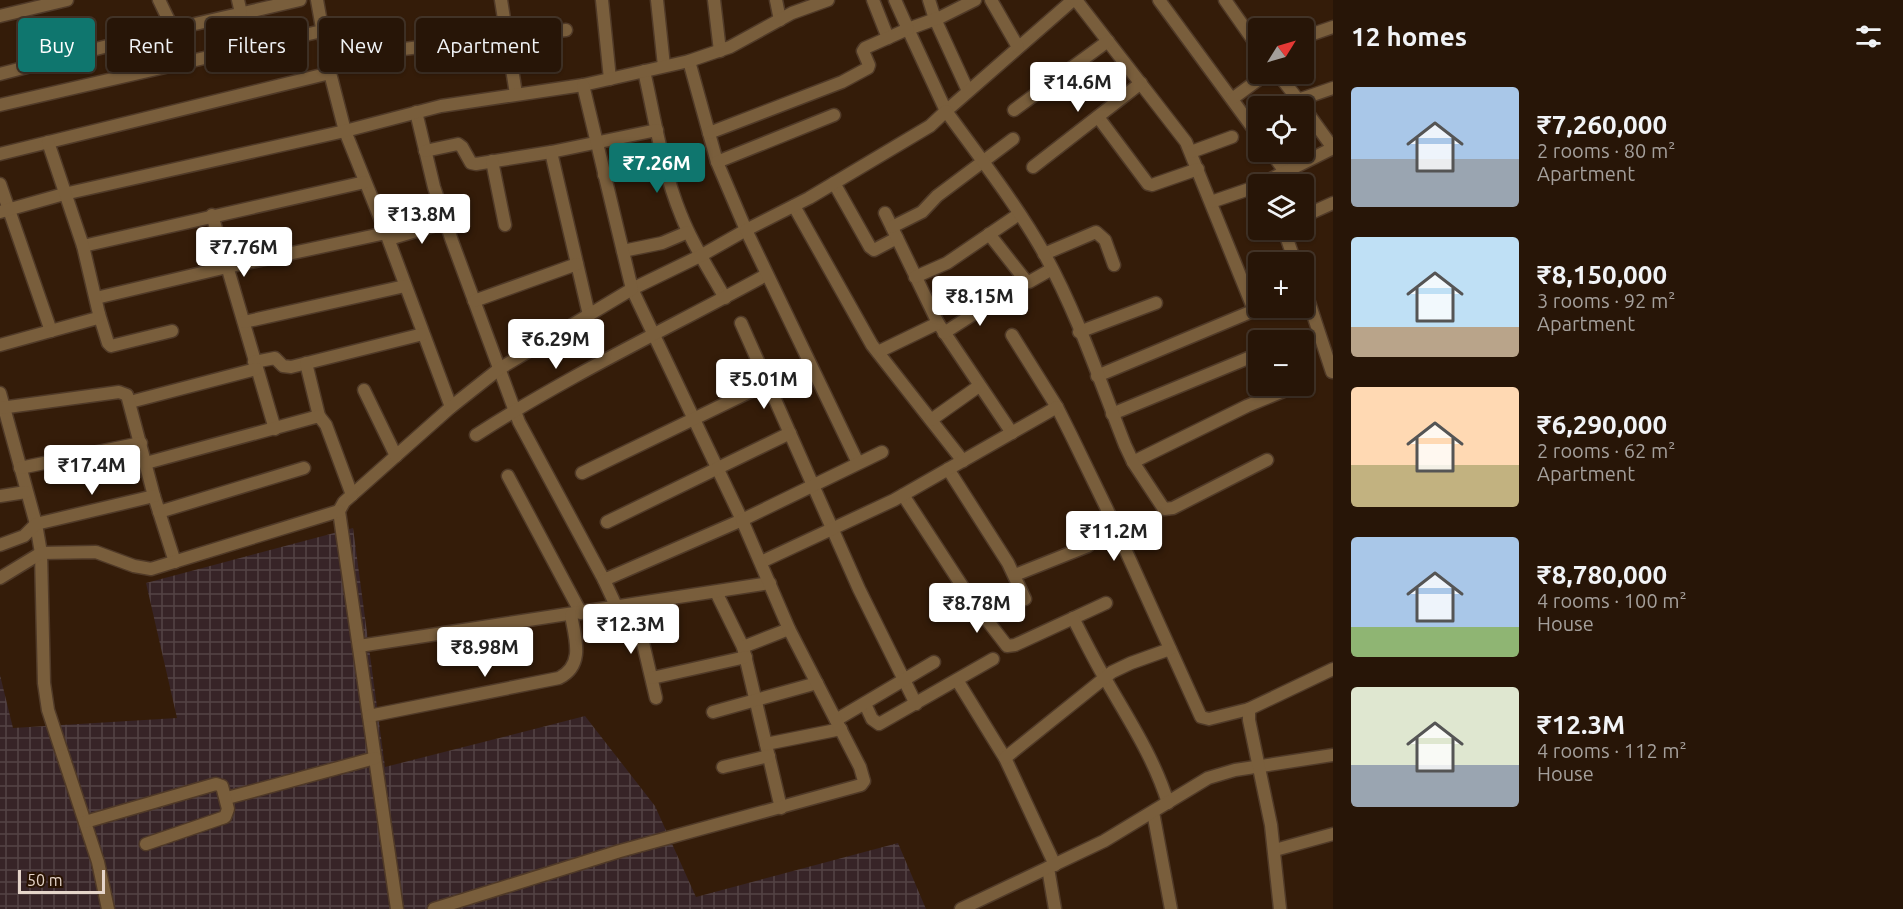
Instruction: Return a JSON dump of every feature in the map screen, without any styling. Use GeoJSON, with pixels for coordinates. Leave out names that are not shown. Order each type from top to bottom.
{"type":"FeatureCollection","features":[{"type":"Feature","properties":{"kind":"street"},"geometry":{"type":"LineString","coordinates":[[0,16],[67,0]]}},
{"type":"Feature","properties":{"kind":"street"},"geometry":{"type":"LineString","coordinates":[[159,0],[168,18]]}},
{"type":"Feature","properties":{"kind":"street"},"geometry":{"type":"LineString","coordinates":[[238,0],[241,14]]}},
{"type":"Feature","properties":{"kind":"street"},"geometry":{"type":"LineString","coordinates":[[194,24],[300,0]]}},
{"type":"Feature","properties":{"kind":"street"},"geometry":{"type":"LineString","coordinates":[[317,0],[320,18]]}},
{"type":"Feature","properties":{"kind":"street"},"geometry":{"type":"LineString","coordinates":[[501,0],[504,18]]}},
{"type":"Feature","properties":{"kind":"street"},"geometry":{"type":"LineString","coordinates":[[602,0],[610,79]]}},
{"type":"Feature","properties":{"kind":"street"},"geometry":{"type":"LineString","coordinates":[[657,0],[664,66]]}},
{"type":"Feature","properties":{"kind":"street"},"geometry":{"type":"LineString","coordinates":[[714,0],[720,51]]}},
{"type":"Feature","properties":{"kind":"street"},"geometry":{"type":"LineString","coordinates":[[776,0],[780,20]]}},
{"type":"Feature","properties":{"kind":"street"},"geometry":{"type":"LineString","coordinates":[[4,211],[64,194],[345,131],[416,112],[516,94],[583,85],[689,60],[740,43],[804,8],[828,0]]}},
{"type":"Feature","properties":{"kind":"street"},"geometry":{"type":"LineString","coordinates":[[873,0],[888,38]]}},
{"type":"Feature","properties":{"kind":"street"},"geometry":{"type":"LineString","coordinates":[[895,0],[946,111],[1019,214],[1052,269],[1133,462],[1160,505],[1168,510],[1267,460]]}},
{"type":"Feature","properties":{"kind":"street"},"geometry":{"type":"LineString","coordinates":[[929,0],[935,19],[968,91]]}},
{"type":"Feature","properties":{"kind":"street"},"geometry":{"type":"LineString","coordinates":[[709,133],[842,82],[862,72],[869,65],[863,51],[865,48],[975,0]]}},
{"type":"Feature","properties":{"kind":"street"},"geometry":{"type":"LineString","coordinates":[[991,0],[1018,47]]}},
{"type":"Feature","properties":{"kind":"street"},"geometry":{"type":"LineString","coordinates":[[396,909],[339,511],[341,505],[451,407],[499,369],[632,289],[794,206],[930,126],[1018,47],[1075,0],[1186,142],[1248,288]]}},
{"type":"Feature","properties":{"kind":"street"},"geometry":{"type":"LineString","coordinates":[[1160,0],[1248,121]]}},
{"type":"Feature","properties":{"kind":"street"},"geometry":{"type":"LineString","coordinates":[[1224,0],[1248,32]]}},
{"type":"Feature","properties":{"kind":"street"},"geometry":{"type":"LineString","coordinates":[[1314,34],[1333,27]]}},
{"type":"Feature","properties":{"kind":"street"},"geometry":{"type":"LineString","coordinates":[[561,31],[566,30]]}},
{"type":"Feature","properties":{"kind":"street"},"geometry":{"type":"LineString","coordinates":[[0,105],[319,32]]}},
{"type":"Feature","properties":{"kind":"street"},"geometry":{"type":"LineString","coordinates":[[1014,110],[1108,41]]}},
{"type":"Feature","properties":{"kind":"street"},"geometry":{"type":"LineString","coordinates":[[0,74],[107,46]]}},
{"type":"Feature","properties":{"kind":"street"},"geometry":{"type":"LineString","coordinates":[[689,60],[717,162],[766,275],[858,463]]}},
{"type":"Feature","properties":{"kind":"street"},"geometry":{"type":"LineString","coordinates":[[644,71],[664,162],[675,200],[688,232],[724,298]]}},
{"type":"Feature","properties":{"kind":"street"},"geometry":{"type":"LineString","coordinates":[[513,72],[516,94]]}},
{"type":"Feature","properties":{"kind":"street"},"geometry":{"type":"LineString","coordinates":[[0,153],[330,73],[345,131],[388,236],[451,407]]}},
{"type":"Feature","properties":{"kind":"street"},"geometry":{"type":"LineString","coordinates":[[1033,167],[1141,82]]}},
{"type":"Feature","properties":{"kind":"street"},"geometry":{"type":"LineString","coordinates":[[1232,99],[1252,84]]}},
{"type":"Feature","properties":{"kind":"street"},"geometry":{"type":"LineString","coordinates":[[434,909],[620,851],[861,785],[864,781],[860,767],[839,724],[789,628],[742,519],[632,289],[583,85]]}},
{"type":"Feature","properties":{"kind":"street"},"geometry":{"type":"LineString","coordinates":[[1314,98],[1333,88]]}},
{"type":"Feature","properties":{"kind":"street"},"geometry":{"type":"LineString","coordinates":[[416,112],[446,222],[519,422],[617,608]]}},
{"type":"Feature","properties":{"kind":"street"},"geometry":{"type":"LineString","coordinates":[[717,162],[834,115]]}},
{"type":"Feature","properties":{"kind":"street"},"geometry":{"type":"LineString","coordinates":[[1098,117],[1148,184],[1152,185],[1198,169]]}},
{"type":"Feature","properties":{"kind":"street"},"geometry":{"type":"LineString","coordinates":[[1278,162],[1286,173],[1333,148],[1314,122]]}},
{"type":"Feature","properties":{"kind":"street"},"geometry":{"type":"LineString","coordinates":[[425,151],[458,144],[471,163],[476,164],[551,152],[657,130]]}},
{"type":"Feature","properties":{"kind":"street"},"geometry":{"type":"LineString","coordinates":[[1191,152],[1232,137]]}},
{"type":"Feature","properties":{"kind":"street"},"geometry":{"type":"LineString","coordinates":[[834,183],[870,247],[874,250],[922,212],[937,196],[1013,139]]}},
{"type":"Feature","properties":{"kind":"street"},"geometry":{"type":"LineString","coordinates":[[48,142],[83,246],[108,343],[111,346],[172,331]]}},
{"type":"Feature","properties":{"kind":"street"},"geometry":{"type":"LineString","coordinates":[[551,152],[589,315]]}},
{"type":"Feature","properties":{"kind":"street"},"geometry":{"type":"LineString","coordinates":[[492,161],[505,225]]}},
{"type":"Feature","properties":{"kind":"street"},"geometry":{"type":"LineString","coordinates":[[604,175],[664,162]]}},
{"type":"Feature","properties":{"kind":"street"},"geometry":{"type":"LineString","coordinates":[[83,246],[366,182]]}},
{"type":"Feature","properties":{"kind":"street"},"geometry":{"type":"LineString","coordinates":[[0,184],[4,211],[51,331]]}},
{"type":"Feature","properties":{"kind":"street"},"geometry":{"type":"LineString","coordinates":[[1211,202],[1248,189]]}},
{"type":"Feature","properties":{"kind":"street"},"geometry":{"type":"LineString","coordinates":[[1314,212],[1332,205]]}},
{"type":"Feature","properties":{"kind":"street"},"geometry":{"type":"LineString","coordinates":[[794,206],[878,352],[963,461]]}},
{"type":"Feature","properties":{"kind":"street"},"geometry":{"type":"LineString","coordinates":[[885,213],[940,328],[1012,433]]}},
{"type":"Feature","properties":{"kind":"street"},"geometry":{"type":"LineString","coordinates":[[915,277],[947,263],[1019,214]]}},
{"type":"Feature","properties":{"kind":"street"},"geometry":{"type":"LineString","coordinates":[[212,215],[275,429]]}},
{"type":"Feature","properties":{"kind":"street"},"geometry":{"type":"LineString","coordinates":[[96,298],[227,267],[388,236],[446,222]]}},
{"type":"Feature","properties":{"kind":"street"},"geometry":{"type":"LineString","coordinates":[[623,251],[662,243],[688,232]]}},
{"type":"Feature","properties":{"kind":"street"},"geometry":{"type":"LineString","coordinates":[[1044,254],[1096,232],[1105,240],[1114,265]]}},
{"type":"Feature","properties":{"kind":"street"},"geometry":{"type":"LineString","coordinates":[[989,234],[1026,281],[1029,282],[1052,269]]}},
{"type":"Feature","properties":{"kind":"street"},"geometry":{"type":"LineString","coordinates":[[474,301],[577,264]]}},
{"type":"Feature","properties":{"kind":"street"},"geometry":{"type":"LineString","coordinates":[[476,435],[515,410],[766,275]]}},
{"type":"Feature","properties":{"kind":"street"},"geometry":{"type":"LineString","coordinates":[[244,322],[405,286]]}},
{"type":"Feature","properties":{"kind":"street"},"geometry":{"type":"LineString","coordinates":[[878,352],[940,328],[1000,297]]}},
{"type":"Feature","properties":{"kind":"street"},"geometry":{"type":"LineString","coordinates":[[1079,332],[1156,303]]}},
{"type":"Feature","properties":{"kind":"street"},"geometry":{"type":"LineString","coordinates":[[1097,376],[1248,313]]}},
{"type":"Feature","properties":{"kind":"street"},"geometry":{"type":"LineString","coordinates":[[0,345],[94,319],[99,314]]}},
{"type":"Feature","properties":{"kind":"street"},"geometry":{"type":"LineString","coordinates":[[1314,317],[1332,372]]}},
{"type":"Feature","properties":{"kind":"street"},"geometry":{"type":"LineString","coordinates":[[741,323],[859,589],[916,704]]}},
{"type":"Feature","properties":{"kind":"street"},"geometry":{"type":"LineString","coordinates":[[130,402],[276,358],[286,367],[423,334]]}},
{"type":"Feature","properties":{"kind":"street"},"geometry":{"type":"LineString","coordinates":[[1012,335],[1057,407],[1102,499],[1200,717],[1209,719],[1249,709],[1333,669]]}},
{"type":"Feature","properties":{"kind":"street"},"geometry":{"type":"LineString","coordinates":[[1112,414],[1248,358]]}},
{"type":"Feature","properties":{"kind":"street"},"geometry":{"type":"LineString","coordinates":[[306,363],[319,416],[326,425],[352,495]]}},
{"type":"Feature","properties":{"kind":"street"},"geometry":{"type":"LineString","coordinates":[[582,473],[809,363]]}},
{"type":"Feature","properties":{"kind":"street"},"geometry":{"type":"LineString","coordinates":[[931,420],[979,386]]}},
{"type":"Feature","properties":{"kind":"street"},"geometry":{"type":"LineString","coordinates":[[364,390],[396,456]]}},
{"type":"Feature","properties":{"kind":"street"},"geometry":{"type":"LineString","coordinates":[[2,408],[124,392],[130,402],[154,496],[175,562]]}},
{"type":"Feature","properties":{"kind":"street"},"geometry":{"type":"LineString","coordinates":[[0,393],[2,408],[36,524],[41,553],[45,696],[104,883],[108,909]]}},
{"type":"Feature","properties":{"kind":"street"},"geometry":{"type":"LineString","coordinates":[[1133,462],[1272,396]]}},
{"type":"Feature","properties":{"kind":"street"},"geometry":{"type":"LineString","coordinates":[[761,562],[903,495],[1057,407]]}},
{"type":"Feature","properties":{"kind":"street"},"geometry":{"type":"LineString","coordinates":[[146,464],[319,416]]}},
{"type":"Feature","properties":{"kind":"street"},"geometry":{"type":"LineString","coordinates":[[607,522],[790,433]]}},
{"type":"Feature","properties":{"kind":"street"},"geometry":{"type":"LineString","coordinates":[[20,468],[141,443]]}},
{"type":"Feature","properties":{"kind":"street"},"geometry":{"type":"LineString","coordinates":[[604,580],[742,519],[882,452]]}},
{"type":"Feature","properties":{"kind":"street"},"geometry":{"type":"LineString","coordinates":[[159,512],[304,468]]}},
{"type":"Feature","properties":{"kind":"street"},"geometry":{"type":"LineString","coordinates":[[948,469],[1015,575],[1025,599]]}},
{"type":"Feature","properties":{"kind":"street"},"geometry":{"type":"LineString","coordinates":[[369,716],[559,678],[570,669],[576,659],[576,614],[508,476]]}},
{"type":"Feature","properties":{"kind":"street"},"geometry":{"type":"LineString","coordinates":[[0,496],[26,492]]}},
{"type":"Feature","properties":{"kind":"street"},"geometry":{"type":"LineString","coordinates":[[903,495],[970,598],[1006,646],[1015,645],[1106,603]]}},
{"type":"Feature","properties":{"kind":"street"},"geometry":{"type":"LineString","coordinates":[[0,545],[24,536],[36,524],[154,496]]}},
{"type":"Feature","properties":{"kind":"street"},"geometry":{"type":"LineString","coordinates":[[0,578],[41,553],[96,552],[142,569],[151,569],[339,511]]}},
{"type":"Feature","properties":{"kind":"street"},"geometry":{"type":"LineString","coordinates":[[1015,575],[1088,546]]}},
{"type":"Feature","properties":{"kind":"street"},"geometry":{"type":"LineString","coordinates":[[359,646],[770,583]]}},
{"type":"Feature","properties":{"kind":"street"},"geometry":{"type":"LineString","coordinates":[[716,591],[744,652],[782,808]]}},
{"type":"Feature","properties":{"kind":"street"},"geometry":{"type":"LineString","coordinates":[[634,605],[656,698]]}},
{"type":"Feature","properties":{"kind":"street"},"geometry":{"type":"LineString","coordinates":[[1073,618],[1146,747],[1161,779],[1168,803]]}},
{"type":"Feature","properties":{"kind":"street"},"geometry":{"type":"LineString","coordinates":[[652,678],[744,652],[789,628]]}},
{"type":"Feature","properties":{"kind":"street"},"geometry":{"type":"LineString","coordinates":[[1005,758],[1105,678],[1131,663],[1170,649]]}},
{"type":"Feature","properties":{"kind":"street"},"geometry":{"type":"LineString","coordinates":[[865,704],[872,719],[879,724],[993,659]]}},
{"type":"Feature","properties":{"kind":"street"},"geometry":{"type":"LineString","coordinates":[[723,767],[839,724],[865,704],[934,662]]}},
{"type":"Feature","properties":{"kind":"street"},"geometry":{"type":"LineString","coordinates":[[957,680],[1005,758],[1051,866],[1055,909]]}},
{"type":"Feature","properties":{"kind":"street"},"geometry":{"type":"LineString","coordinates":[[713,712],[817,683]]}},
{"type":"Feature","properties":{"kind":"street"},"geometry":{"type":"LineString","coordinates":[[1249,709],[1249,720],[1275,850],[1280,909]]}},
{"type":"Feature","properties":{"kind":"street"},"geometry":{"type":"LineString","coordinates":[[961,909],[1104,841],[1208,778],[1235,770],[1333,755]]}},
{"type":"Feature","properties":{"kind":"street"},"geometry":{"type":"LineString","coordinates":[[227,798],[375,758]]}},
{"type":"Feature","properties":{"kind":"street"},"geometry":{"type":"LineString","coordinates":[[85,822],[216,784],[222,786],[227,798],[228,813],[220,820],[146,844]]}},
{"type":"Feature","properties":{"kind":"street"},"geometry":{"type":"LineString","coordinates":[[1153,812],[1171,909]]}},
{"type":"Feature","properties":{"kind":"street"},"geometry":{"type":"LineString","coordinates":[[1275,850],[1333,834]]}},
{"type":"Feature","properties":{"kind":"shaded area"},"geometry":{"type":"Polygon","coordinates":[[[353,528],[385,767],[585,716],[655,806],[696,897],[898,843],[926,909],[0,909],[0,675],[13,728],[177,718],[146,583],[353,528]]]}}]}
